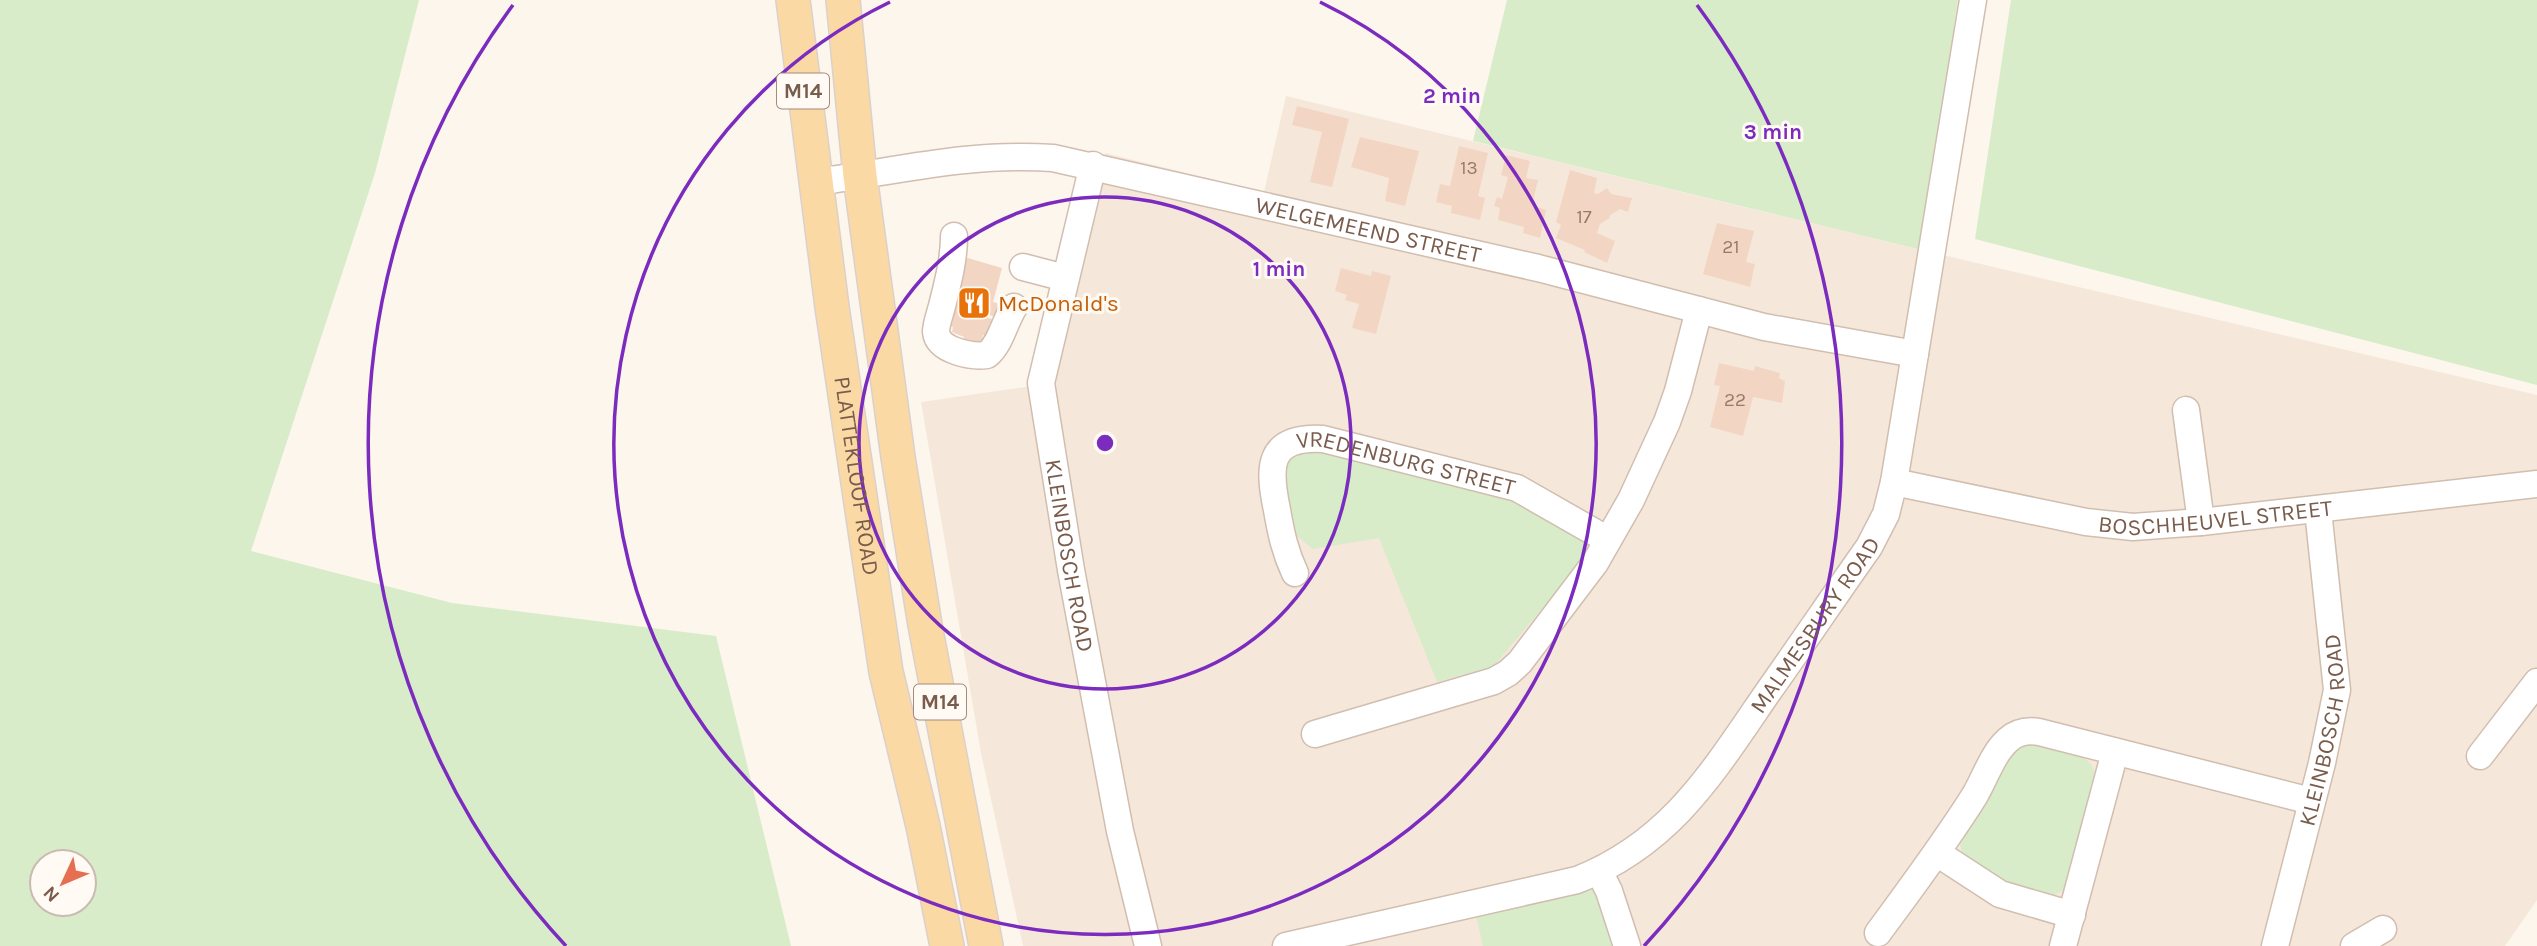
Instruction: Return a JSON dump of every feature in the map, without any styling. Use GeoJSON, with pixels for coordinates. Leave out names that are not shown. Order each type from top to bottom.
{"type":"FeatureCollection","features":[{"type":"Feature","properties":{"kind":"main road","name":"PLATTEKLOOF ROAD"},"geometry":{"type":"LineString","coordinates":[[793,0],[832,307],[886,672],[923,826],[947,946]]}},
{"type":"Feature","properties":{"kind":"main road","name":"PLATTEKLOOF ROAD"},"geometry":{"type":"LineString","coordinates":[[843,0],[860,176],[898,457],[925,625],[986,946]]}},
{"type":"Feature","properties":{"kind":"street","name":"MALMESBURY ROAD"},"geometry":{"type":"LineString","coordinates":[[1286,946],[1359,938],[1577,880],[1599,871],[1647,841],[1690,801],[1708,780],[1869,547],[1886,514],[1894,482],[1973,0]]}},
{"type":"Feature","properties":{"kind":"street","name":"WELGEMEEND STREET"},"geometry":{"type":"LineString","coordinates":[[816,182],[954,159],[1014,155],[1053,158],[1538,268],[1764,327],[1915,354]]}},
{"type":"Feature","properties":{"kind":"street","name":"KLEINBOSCH ROAD"},"geometry":{"type":"LineString","coordinates":[[1093,165],[1041,383],[1071,570],[1120,831],[1148,946]]}},
{"type":"Feature","properties":{"kind":"street"},"geometry":{"type":"LineString","coordinates":[[954,236],[954,257],[937,327],[939,340],[946,347],[974,355],[987,355],[999,340],[1003,325],[1014,307]]}},
{"type":"Feature","properties":{"kind":"street"},"geometry":{"type":"LineString","coordinates":[[1023,268],[1065,278]]}},
{"type":"Feature","properties":{"kind":"street"},"geometry":{"type":"LineString","coordinates":[[1315,734],[1494,681],[1520,662],[1595,563],[1631,500],[1667,422],[1699,310]]}},
{"type":"Feature","properties":{"kind":"street"},"geometry":{"type":"LineString","coordinates":[[2186,410],[2202,522]]}},
{"type":"Feature","properties":{"kind":"street","name":"VREDENBURG STREET"},"geometry":{"type":"LineString","coordinates":[[1294,573],[1285,553],[1271,482],[1271,467],[1281,450],[1304,438],[1322,439],[1517,488],[1608,540]]}},
{"type":"Feature","properties":{"kind":"street","name":"BOSCHHEUVEL STREET"},"geometry":{"type":"LineString","coordinates":[[1894,482],[2117,527],[2202,522],[2537,484]]}},
{"type":"Feature","properties":{"kind":"street","name":"KLEINBOSCH ROAD"},"geometry":{"type":"LineString","coordinates":[[2283,945],[2311,801],[2322,764],[2337,690],[2318,510]]}},
{"type":"Feature","properties":{"kind":"street"},"geometry":{"type":"LineString","coordinates":[[2480,756],[2537,682]]}},
{"type":"Feature","properties":{"kind":"street"},"geometry":{"type":"LineString","coordinates":[[1878,933],[1937,853],[2000,750],[2008,740],[2021,732],[2039,732],[2311,801]]}},
{"type":"Feature","properties":{"kind":"street"},"geometry":{"type":"LineString","coordinates":[[2063,946],[2115,752]]}},
{"type":"Feature","properties":{"kind":"street"},"geometry":{"type":"LineString","coordinates":[[1937,853],[2000,894],[2072,915]]}},
{"type":"Feature","properties":{"kind":"street"},"geometry":{"type":"LineString","coordinates":[[1599,871],[1609,891],[1627,946]]}},
{"type":"Feature","properties":{"kind":"street"},"geometry":{"type":"LineString","coordinates":[[2354,946],[2383,929]]}},
{"type":"Feature","properties":{"kind":"shaded area"},"geometry":{"type":"Polygon","coordinates":[[[1286,96],[2537,395],[2537,900],[2505,946],[1023,946],[981,753],[921,402],[1052,383],[1105,153],[1264,192],[1286,96]]]}},
{"type":"Feature","properties":{"kind":"green space"},"geometry":{"type":"Polygon","coordinates":[[[0,0],[419,0],[375,173],[251,551],[452,603],[716,636],[791,946],[0,946],[0,0]]]}},
{"type":"Feature","properties":{"kind":"green space"},"geometry":{"type":"Polygon","coordinates":[[[1507,0],[1958,0],[1954,26],[1960,34],[1926,251],[1473,141],[1507,0]]]}},
{"type":"Feature","properties":{"kind":"green space"},"geometry":{"type":"Polygon","coordinates":[[[2011,0],[2537,0],[2537,385],[1975,239],[2011,0]]]}},
{"type":"Feature","properties":{"kind":"green space"},"geometry":{"type":"Polygon","coordinates":[[[1309,444],[1510,493],[1583,535],[1588,554],[1494,666],[1437,682],[1379,538],[1313,549],[1291,531],[1279,473],[1288,456],[1309,444]]]}},
{"type":"Feature","properties":{"kind":"green space"},"geometry":{"type":"Polygon","coordinates":[[[2025,743],[2051,746],[2080,756],[2092,766],[2095,777],[2068,886],[2049,896],[2029,893],[1994,879],[1967,860],[1960,845],[1960,840],[2008,757],[2025,743]]]}},
{"type":"Feature","properties":{"kind":"green space"},"geometry":{"type":"Polygon","coordinates":[[[1598,887],[1622,946],[1483,946],[1476,915],[1598,887]]]}},
{"type":"Feature","properties":{"kind":"building"},"geometry":{"type":"Polygon","coordinates":[[[1297,106],[1349,119],[1332,187],[1310,182],[1322,132],[1292,125],[1297,106]]]}},
{"type":"Feature","properties":{"kind":"building"},"geometry":{"type":"Polygon","coordinates":[[[1360,137],[1419,151],[1405,206],[1385,201],[1389,178],[1351,167],[1360,137]]]}},
{"type":"Feature","properties":{"kind":"building"},"geometry":{"type":"Polygon","coordinates":[[[1459,146],[1488,153],[1478,196],[1485,198],[1480,220],[1451,213],[1452,206],[1436,202],[1440,184],[1450,186],[1459,146]]]}},
{"type":"Feature","properties":{"kind":"building"},"geometry":{"type":"Polygon","coordinates":[[[1506,155],[1530,161],[1526,178],[1538,180],[1532,205],[1546,210],[1540,238],[1523,233],[1524,227],[1498,220],[1500,208],[1494,206],[1497,197],[1502,199],[1508,177],[1501,175],[1506,155]]]}},
{"type":"Feature","properties":{"kind":"building"},"geometry":{"type":"Polygon","coordinates":[[[1570,170],[1597,178],[1594,193],[1598,194],[1607,188],[1611,194],[1632,198],[1628,212],[1620,209],[1600,224],[1597,233],[1615,241],[1607,263],[1556,238],[1561,225],[1556,222],[1570,170]]]}},
{"type":"Feature","properties":{"kind":"building"},"geometry":{"type":"Polygon","coordinates":[[[1717,223],[1754,231],[1746,262],[1755,264],[1750,287],[1703,274],[1717,223]]]}},
{"type":"Feature","properties":{"kind":"building","name":"McDonald's"},"geometry":{"type":"Polygon","coordinates":[[[961,256],[1002,268],[993,302],[1005,305],[1001,318],[989,315],[988,318],[996,320],[991,338],[983,335],[980,345],[961,349],[964,337],[952,332],[953,327],[943,324],[961,256]]]}},
{"type":"Feature","properties":{"kind":"building"},"geometry":{"type":"Polygon","coordinates":[[[1341,268],[1371,276],[1372,271],[1391,276],[1376,334],[1352,328],[1359,304],[1345,300],[1347,295],[1335,291],[1341,268]]]}},
{"type":"Feature","properties":{"kind":"building"},"geometry":{"type":"Polygon","coordinates":[[[1719,363],[1754,371],[1755,366],[1780,373],[1779,378],[1785,381],[1782,403],[1753,397],[1743,436],[1710,427],[1720,386],[1714,385],[1719,363]]]}},
{"type":"Feature","properties":{"kind":"place","name":"McDonald's"},"geometry":{"type":"Point","coordinates":[974,303]}}]}
